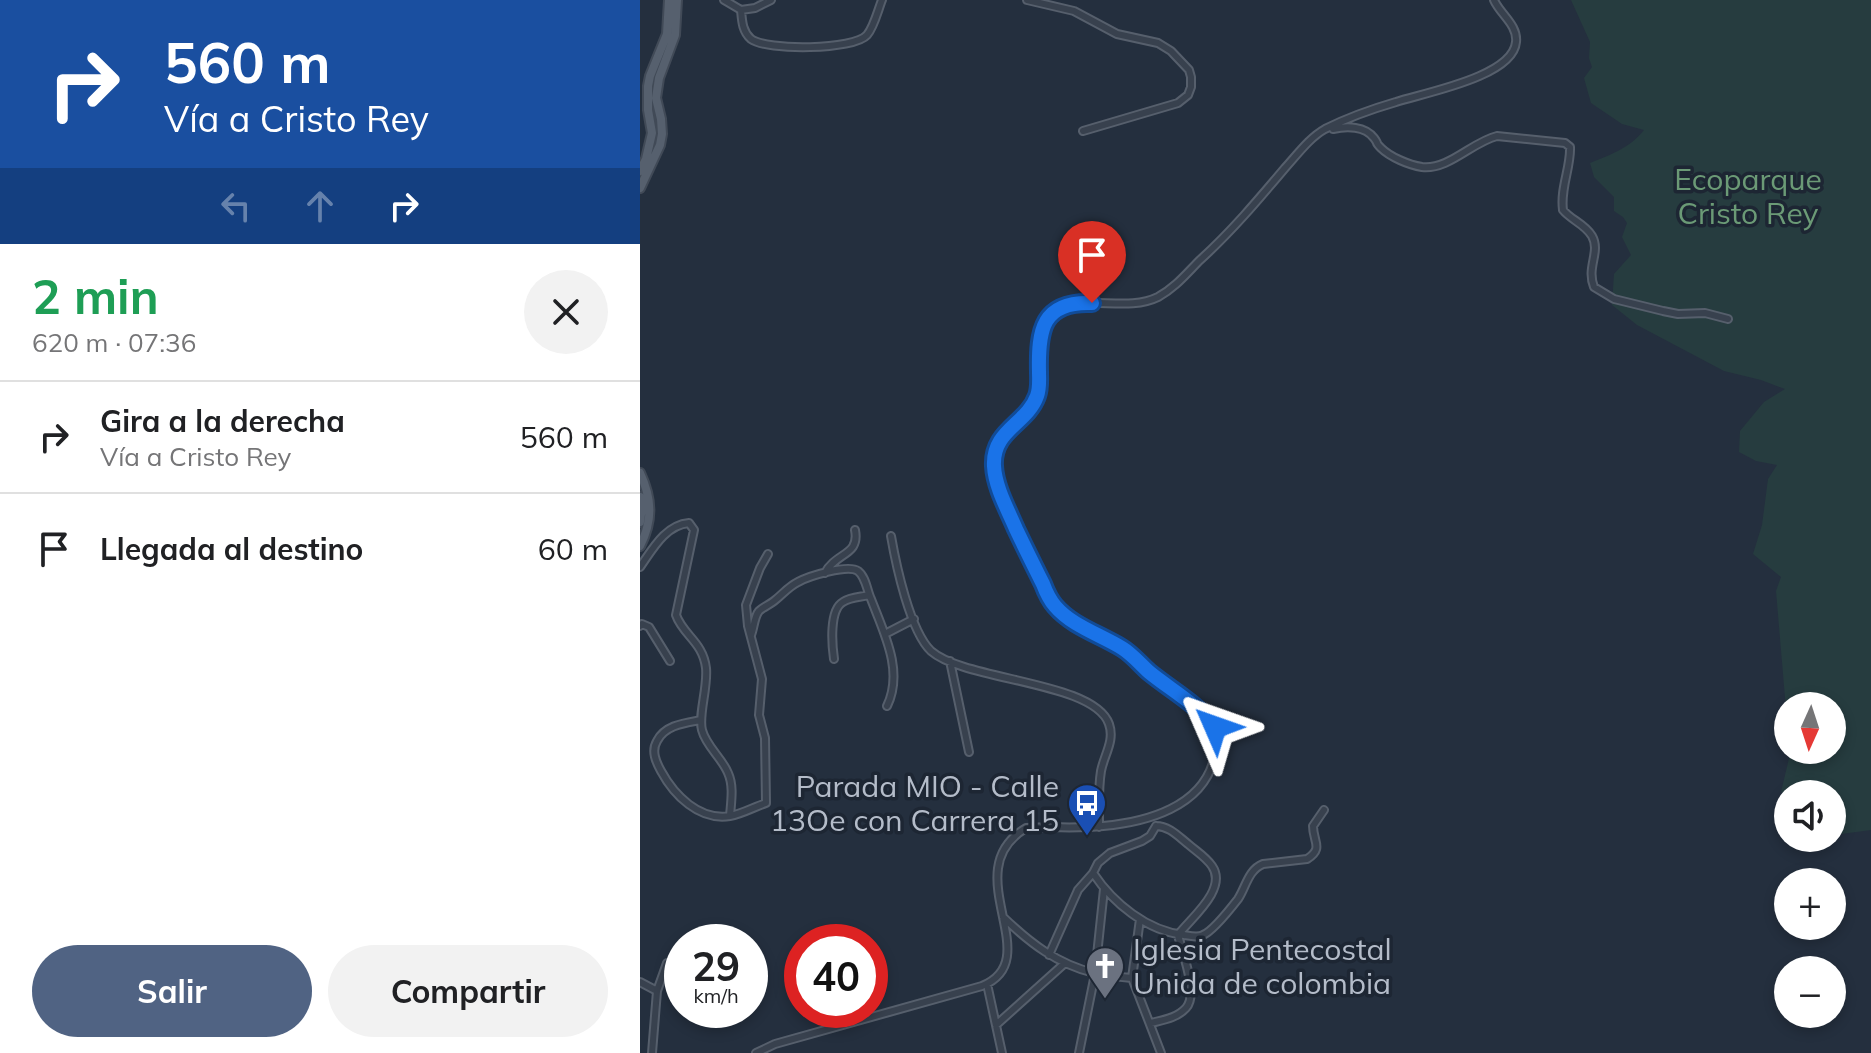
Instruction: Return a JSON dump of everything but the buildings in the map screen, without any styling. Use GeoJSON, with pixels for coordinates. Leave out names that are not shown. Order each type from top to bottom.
{"type":"FeatureCollection","features":[{"type":"Feature","properties":{"kind":"main road"},"geometry":{"type":"LineString","coordinates":[[640,171],[652,133],[648,86],[667,34],[669,0]]}},
{"type":"Feature","properties":{"kind":"main road"},"geometry":{"type":"LineString","coordinates":[[640,188],[660,145],[661,119],[656,98],[659,78],[675,35],[677,0]]}},
{"type":"Feature","properties":{"kind":"main road"},"geometry":{"type":"LineString","coordinates":[[640,473],[647,487],[650,507],[646,533],[640,546]]}},
{"type":"Feature","properties":{"kind":"main road"},"geometry":{"type":"LineString","coordinates":[[640,497],[640,522]]}},
{"type":"Feature","properties":{"kind":"street"},"geometry":{"type":"LineString","coordinates":[[724,0],[741,10],[755,8],[771,0]]}},
{"type":"Feature","properties":{"kind":"street"},"geometry":{"type":"LineString","coordinates":[[741,10],[746,33],[753,41],[786,47],[848,45],[868,34],[882,0]]}},
{"type":"Feature","properties":{"kind":"street"},"geometry":{"type":"LineString","coordinates":[[1027,0],[1074,11],[1117,34],[1158,43],[1171,51],[1189,70],[1191,87],[1188,95],[1178,103],[1083,131]]}},
{"type":"Feature","properties":{"kind":"street"},"geometry":{"type":"LineString","coordinates":[[756,1053],[781,1042],[987,984],[1004,970],[1006,963],[998,859],[1018,833],[1037,827],[1099,827],[1150,816],[1177,806],[1200,789],[1208,777],[1215,754],[1218,736],[1215,727],[1130,653],[1078,625],[1053,605],[997,483],[994,451],[1038,395],[1038,343],[1041,329],[1053,313],[1081,303],[1117,305],[1146,302],[1166,292],[1229,234],[1322,131],[1352,117],[1461,83],[1502,63],[1513,51],[1515,30],[1494,0]]}},
{"type":"Feature","properties":{"kind":"street"},"geometry":{"type":"LineString","coordinates":[[1322,131],[1360,129],[1373,135],[1379,146],[1388,153],[1422,167],[1437,166],[1487,138],[1497,136],[1565,143],[1571,151],[1563,210],[1592,236],[1595,247],[1590,275],[1594,287],[1614,299],[1663,311],[1705,313],[1728,319]]}},
{"type":"Feature","properties":{"kind":"street"},"geometry":{"type":"LineString","coordinates":[[640,567],[657,541],[677,526],[689,523],[692,526],[692,543],[676,615],[697,644],[706,666],[702,731],[728,772],[730,816]]}},
{"type":"Feature","properties":{"kind":"street"},"geometry":{"type":"LineString","coordinates":[[825,573],[832,561],[851,550],[857,539],[855,530]]}},
{"type":"Feature","properties":{"kind":"street"},"geometry":{"type":"LineString","coordinates":[[891,536],[899,581],[923,640],[932,652],[950,661],[1056,690],[1089,703],[1108,721],[1111,735],[1101,773],[1099,827]]}},
{"type":"Feature","properties":{"kind":"street"},"geometry":{"type":"LineString","coordinates":[[701,720],[678,724],[656,742],[654,756],[669,786],[685,802],[708,814],[730,816],[766,803],[765,738],[759,715],[762,679],[748,626],[746,605],[768,554]]}},
{"type":"Feature","properties":{"kind":"street"},"geometry":{"type":"LineString","coordinates":[[751,636],[757,613],[799,581],[850,568],[858,571],[864,579],[892,657],[894,692],[887,706]]}},
{"type":"Feature","properties":{"kind":"street"},"geometry":{"type":"LineString","coordinates":[[834,659],[832,630],[835,610],[839,603],[869,595]]}},
{"type":"Feature","properties":{"kind":"street"},"geometry":{"type":"LineString","coordinates":[[885,634],[914,619]]}},
{"type":"Feature","properties":{"kind":"street"},"geometry":{"type":"LineString","coordinates":[[640,626],[646,624],[649,627],[670,661]]}},
{"type":"Feature","properties":{"kind":"street"},"geometry":{"type":"LineString","coordinates":[[950,661],[969,752]]}},
{"type":"Feature","properties":{"kind":"street"},"geometry":{"type":"LineString","coordinates":[[1093,873],[1104,889],[1140,919],[1178,935],[1204,935],[1238,898],[1256,867],[1307,859],[1313,855],[1318,847],[1313,826],[1324,810]]}},
{"type":"Feature","properties":{"kind":"street"},"geometry":{"type":"LineString","coordinates":[[1150,816],[1156,826]]}},
{"type":"Feature","properties":{"kind":"street"},"geometry":{"type":"LineString","coordinates":[[1156,826],[1171,830],[1214,868],[1216,877],[1215,888],[1208,901],[1178,935]]}},
{"type":"Feature","properties":{"kind":"street"},"geometry":{"type":"LineString","coordinates":[[1049,955],[1078,890],[1098,863],[1110,853],[1150,836],[1156,826]]}},
{"type":"Feature","properties":{"kind":"street"},"geometry":{"type":"LineString","coordinates":[[1079,1053],[1095,974],[1104,889]]}},
{"type":"Feature","properties":{"kind":"street"},"geometry":{"type":"LineString","coordinates":[[1003,917],[1025,938],[1065,963],[1095,974],[1132,978]]}},
{"type":"Feature","properties":{"kind":"street"},"geometry":{"type":"LineString","coordinates":[[1140,919],[1132,978],[1161,1053]]}},
{"type":"Feature","properties":{"kind":"street"},"geometry":{"type":"LineString","coordinates":[[1151,1023],[1177,1015],[1190,1001],[1192,991],[1178,935]]}},
{"type":"Feature","properties":{"kind":"street"},"geometry":{"type":"LineString","coordinates":[[996,1025],[1065,963]]}},
{"type":"Feature","properties":{"kind":"street"},"geometry":{"type":"LineString","coordinates":[[652,1053],[657,991],[664,971]]}},
{"type":"Feature","properties":{"kind":"street"},"geometry":{"type":"LineString","coordinates":[[640,982],[657,991]]}},
{"type":"Feature","properties":{"kind":"street"},"geometry":{"type":"LineString","coordinates":[[987,984],[1002,1053]]}},
{"type":"Feature","properties":{"kind":"street"},"geometry":{"type":"LineString","coordinates":[[781,1042],[784,1053]]}},
{"type":"Feature","properties":{"kind":"green space","name":"Ecoparque Cristo Rey"},"geometry":{"type":"Polygon","coordinates":[[[1571,0],[1871,0],[1871,830],[1846,833],[1846,780],[1784,780],[1788,764],[1846,764],[1846,692],[1785,692],[1776,591],[1781,577],[1753,554],[1762,525],[1768,479],[1777,465],[1756,461],[1739,452],[1740,431],[1764,402],[1785,389],[1724,371],[1637,325],[1612,305],[1614,274],[1631,255],[1622,237],[1627,223],[1614,211],[1614,197],[1594,177],[1590,163],[1626,146],[1644,130],[1622,124],[1591,103],[1584,78],[1592,67],[1590,42],[1571,0]]]}},
{"type":"Feature","properties":{"kind":"place","name":"Parada MIO - Calle 13Oe con Carrera 15"},"geometry":{"type":"Point","coordinates":[1087,837]}},
{"type":"Feature","properties":{"kind":"place","name":"Iglesia Pentecostal Unida de colombia"},"geometry":{"type":"Point","coordinates":[1105,1000]}},
{"type":"Feature","properties":{"kind":"route"},"geometry":{"type":"LineString","coordinates":[[1092,303],[1063,307],[1053,313],[1041,329],[1038,395],[1033,405],[996,446],[995,475],[1053,605],[1078,625],[1130,653],[1215,727]]}}]}
